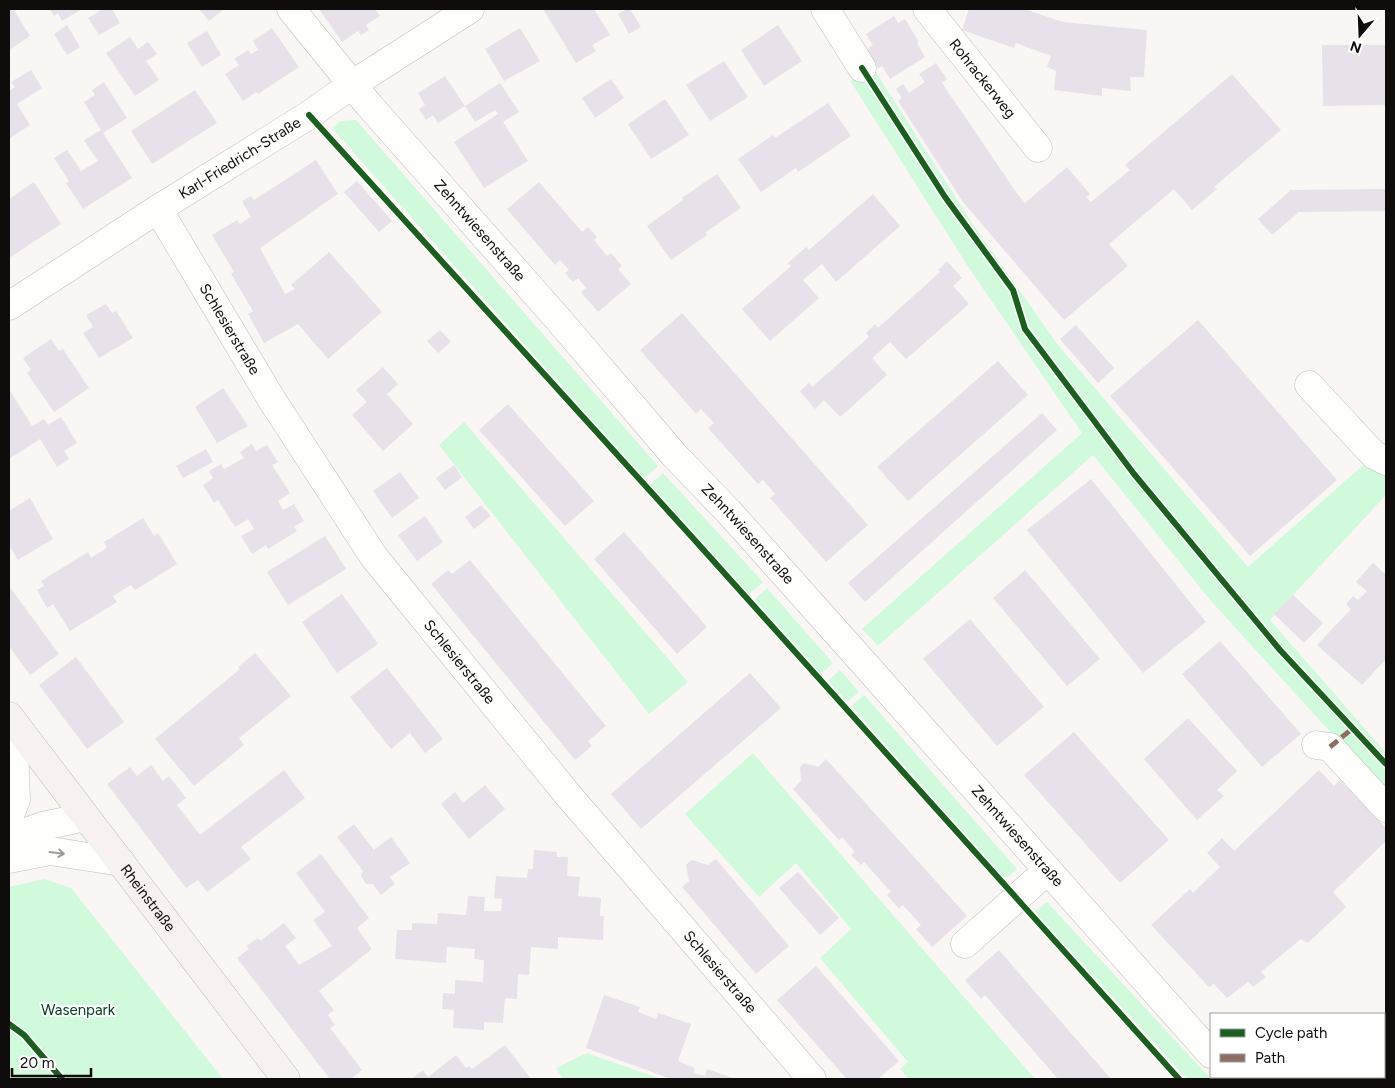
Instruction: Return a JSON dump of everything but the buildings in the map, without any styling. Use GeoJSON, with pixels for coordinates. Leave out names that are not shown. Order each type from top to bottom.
{"type":"FeatureCollection","features":[{"type":"Feature","properties":{"kind":"main road","name":"Rheinstraße"},"geometry":{"type":"LineString","coordinates":[[11,719],[286,1079]]}},
{"type":"Feature","properties":{"kind":"street","name":"Zehntwiesenstraße"},"geometry":{"type":"LineString","coordinates":[[291,9],[368,104],[564,326],[675,456],[728,512],[1210,1053]]}},
{"type":"Feature","properties":{"kind":"street","name":"Karl-Friedrich-Straße"},"geometry":{"type":"LineString","coordinates":[[9,306],[158,209],[309,115],[353,84],[470,9]]}},
{"type":"Feature","properties":{"kind":"street"},"geometry":{"type":"LineString","coordinates":[[826,9],[862,68]]}},
{"type":"Feature","properties":{"kind":"street","name":"Rohrackerweg"},"geometry":{"type":"LineString","coordinates":[[927,9],[1038,148]]}},
{"type":"Feature","properties":{"kind":"street","name":"Schlesierstraße"},"geometry":{"type":"LineString","coordinates":[[158,209],[272,400],[374,557],[568,796],[812,1079]]}},
{"type":"Feature","properties":{"kind":"street"},"geometry":{"type":"LineString","coordinates":[[1309,385],[1374,455],[1386,461]]}},
{"type":"Feature","properties":{"kind":"street"},"geometry":{"type":"LineString","coordinates":[[9,818],[16,800],[11,719]]}},
{"type":"Feature","properties":{"kind":"street"},"geometry":{"type":"LineString","coordinates":[[1316,745],[1330,747],[1386,808]]}},
{"type":"Feature","properties":{"kind":"street"},"geometry":{"type":"LineString","coordinates":[[9,838],[43,826],[85,817]]}},
{"type":"Feature","properties":{"kind":"street"},"geometry":{"type":"LineString","coordinates":[[9,859],[50,851],[120,862]]}},
{"type":"Feature","properties":{"kind":"street"},"geometry":{"type":"LineString","coordinates":[[965,944],[1048,870]]}},
{"type":"Feature","properties":{"kind":"green space"},"geometry":{"type":"Polygon","coordinates":[[[860,47],[972,223],[1058,345],[1248,567],[1361,467],[1386,442],[1386,495],[1270,620],[1386,753],[1386,790],[1211,601],[1093,455],[878,646],[862,629],[1082,433],[969,268],[851,82],[860,47]]]}},
{"type":"Feature","properties":{"kind":"green space"},"geometry":{"type":"Polygon","coordinates":[[[356,120],[658,466],[644,479],[332,128],[341,121],[356,120]]]}},
{"type":"Feature","properties":{"kind":"green space"},"geometry":{"type":"Polygon","coordinates":[[[464,422],[688,682],[649,714],[439,445],[464,422]]]}},
{"type":"Feature","properties":{"kind":"green space"},"geometry":{"type":"Polygon","coordinates":[[[663,473],[763,582],[748,595],[650,485],[663,473]]]}},
{"type":"Feature","properties":{"kind":"green space"},"geometry":{"type":"Polygon","coordinates":[[[767,588],[833,663],[820,675],[754,600],[767,588]]]}},
{"type":"Feature","properties":{"kind":"green space"},"geometry":{"type":"Polygon","coordinates":[[[840,670],[859,692],[847,702],[828,681],[840,670]]]}},
{"type":"Feature","properties":{"kind":"green space"},"geometry":{"type":"Polygon","coordinates":[[[864,695],[1017,869],[1005,879],[851,706],[864,695]]]}},
{"type":"Feature","properties":{"kind":"green space"},"geometry":{"type":"Polygon","coordinates":[[[753,753],[1035,1079],[909,1079],[900,1069],[908,1062],[820,958],[851,929],[796,863],[759,897],[685,814],[753,753]]]}},
{"type":"Feature","properties":{"kind":"green space","name":"Wasenpark"},"geometry":{"type":"Polygon","coordinates":[[[44,879],[71,888],[223,1079],[9,1079],[9,887],[44,879]]]}},
{"type":"Feature","properties":{"kind":"green space"},"geometry":{"type":"Polygon","coordinates":[[[1047,902],[1211,1079],[1187,1079],[1035,912],[1047,902]]]}},
{"type":"Feature","properties":{"kind":"green space"},"geometry":{"type":"Polygon","coordinates":[[[587,1053],[661,1079],[563,1079],[556,1068],[587,1053]]]}},
{"type":"Feature","properties":{"kind":"marked path"},"geometry":{"type":"LineString","coordinates":[[1330,747],[1353,728]]}},
{"type":"Feature","properties":{"kind":"cycle path"},"geometry":{"type":"LineString","coordinates":[[862,68],[945,197],[1013,290],[1025,329],[1134,474],[1280,650],[1386,764]]}},
{"type":"Feature","properties":{"kind":"cycle path"},"geometry":{"type":"LineString","coordinates":[[309,115],[691,536],[1179,1079]]}},
{"type":"Feature","properties":{"kind":"cycle path"},"geometry":{"type":"LineString","coordinates":[[9,1024],[24,1035],[62,1079]]}}]}
